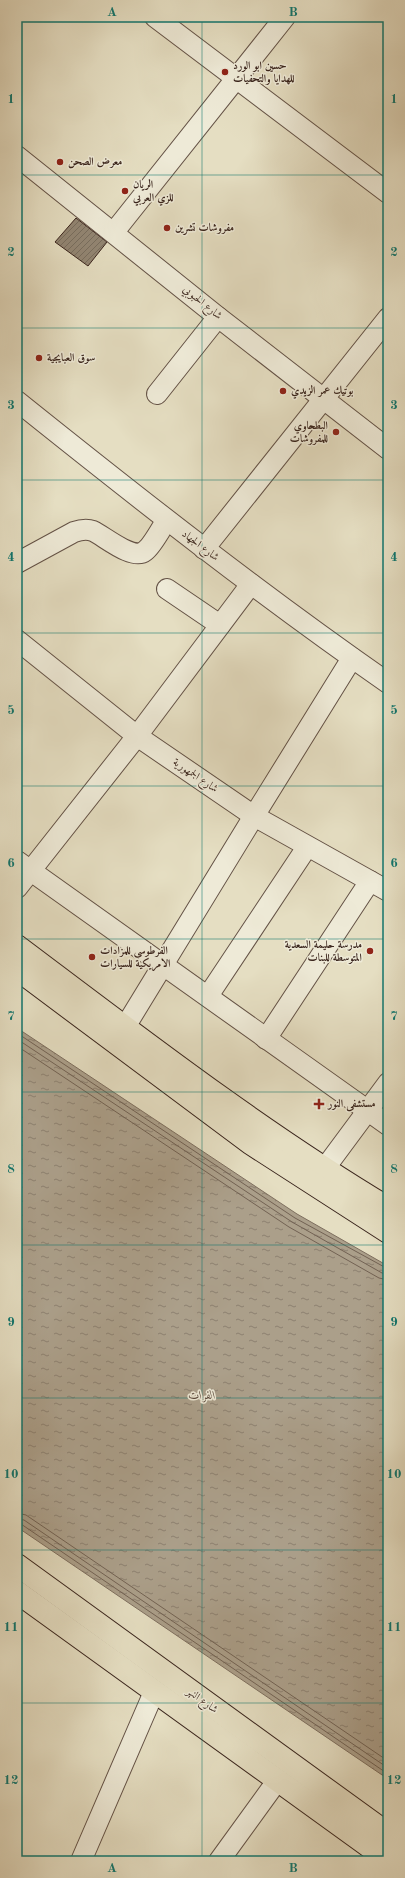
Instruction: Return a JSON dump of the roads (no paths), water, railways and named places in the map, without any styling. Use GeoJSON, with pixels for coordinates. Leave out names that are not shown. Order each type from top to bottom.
{"type":"FeatureCollection","features":[{"type":"Feature","properties":{"kind":"main road"},"geometry":{"type":"LineString","coordinates":[[17,946],[45,979],[250,1143],[388,1232]]}},
{"type":"Feature","properties":{"kind":"main road"},"geometry":{"type":"LineString","coordinates":[[17,969],[45,979],[125,1027],[224,1100],[325,1168],[388,1208]]}},
{"type":"Feature","properties":{"kind":"main road","name":"شارع النهر"},"geometry":{"type":"LineString","coordinates":[[17,1566],[352,1821],[388,1860]]}},
{"type":"Feature","properties":{"kind":"main road","name":"شارع النهر"},"geometry":{"type":"LineString","coordinates":[[17,1592],[277,1781],[352,1821],[388,1834]]}},
{"type":"Feature","properties":{"kind":"street"},"geometry":{"type":"LineString","coordinates":[[156,17],[388,193]]}},
{"type":"Feature","properties":{"kind":"street"},"geometry":{"type":"LineString","coordinates":[[114,232],[285,17]]}},
{"type":"Feature","properties":{"kind":"street","name":"شارع الحبوبي"},"geometry":{"type":"LineString","coordinates":[[17,156],[114,232],[218,317],[388,449]]}},
{"type":"Feature","properties":{"kind":"street"},"geometry":{"type":"LineString","coordinates":[[157,394],[218,317]]}},
{"type":"Feature","properties":{"kind":"street"},"geometry":{"type":"LineString","coordinates":[[204,549],[388,318]]}},
{"type":"Feature","properties":{"kind":"street","name":"شارع الجهاد"},"geometry":{"type":"LineString","coordinates":[[17,401],[166,521],[388,683]]}},
{"type":"Feature","properties":{"kind":"street"},"geometry":{"type":"LineString","coordinates":[[17,563],[74,532],[83,530],[92,531],[130,552],[138,554],[145,552],[166,521]]}},
{"type":"Feature","properties":{"kind":"street"},"geometry":{"type":"LineString","coordinates":[[17,888],[24,866],[138,736],[251,584]]}},
{"type":"Feature","properties":{"kind":"street"},"geometry":{"type":"LineString","coordinates":[[167,589],[220,625]]}},
{"type":"Feature","properties":{"kind":"street","name":"شارع الجمهورية"},"geometry":{"type":"LineString","coordinates":[[17,640],[138,736],[254,816],[388,891]]}},
{"type":"Feature","properties":{"kind":"street"},"geometry":{"type":"LineString","coordinates":[[125,1027],[352,658]]}},
{"type":"Feature","properties":{"kind":"street"},"geometry":{"type":"LineString","coordinates":[[208,996],[307,847]]}},
{"type":"Feature","properties":{"kind":"street"},"geometry":{"type":"LineString","coordinates":[[24,866],[388,1125]]}},
{"type":"Feature","properties":{"kind":"street"},"geometry":{"type":"LineString","coordinates":[[266,1038],[370,881]]}},
{"type":"Feature","properties":{"kind":"street"},"geometry":{"type":"LineString","coordinates":[[325,1168],[388,1083]]}},
{"type":"Feature","properties":{"kind":"street"},"geometry":{"type":"LineString","coordinates":[[81,1861],[154,1692]]}},
{"type":"Feature","properties":{"kind":"street"},"geometry":{"type":"LineString","coordinates":[[219,1861],[277,1781]]}},
{"type":"Feature","properties":{"kind":"water","name":"الفرات"},"geometry":{"type":"Polygon","coordinates":[[[17,1028],[297,1214],[388,1266],[388,1779],[17,1527],[17,1028]]]}},
{"type":"Feature","properties":{"kind":"place","name":"حسين ابو الورد للهدايا والتحفيات"},"geometry":{"type":"Point","coordinates":[225,72]}},
{"type":"Feature","properties":{"kind":"place","name":"معرض الصحن"},"geometry":{"type":"Point","coordinates":[60,162]}},
{"type":"Feature","properties":{"kind":"place","name":"الريان للزي العربي"},"geometry":{"type":"Point","coordinates":[125,191]}},
{"type":"Feature","properties":{"kind":"place","name":"مفروشات تشرين"},"geometry":{"type":"Point","coordinates":[167,228]}},
{"type":"Feature","properties":{"kind":"place","name":"سوق العبايجية"},"geometry":{"type":"Point","coordinates":[39,358]}},
{"type":"Feature","properties":{"kind":"place","name":"بوتيك عمر الزيدي"},"geometry":{"type":"Point","coordinates":[283,391]}},
{"type":"Feature","properties":{"kind":"place","name":"البطحاوي للمفروشات"},"geometry":{"type":"Point","coordinates":[336,432]}},
{"type":"Feature","properties":{"kind":"place","name":"مدرسة حليمة السعدية المتوسطة للبنات"},"geometry":{"type":"Point","coordinates":[370,951]}},
{"type":"Feature","properties":{"kind":"place","name":"الفرطوسي للمزادات الامريكية للسيارات"},"geometry":{"type":"Point","coordinates":[92,957]}},
{"type":"Feature","properties":{"kind":"place","name":"مستشفى النور"},"geometry":{"type":"Point","coordinates":[319,1104]}}]}
